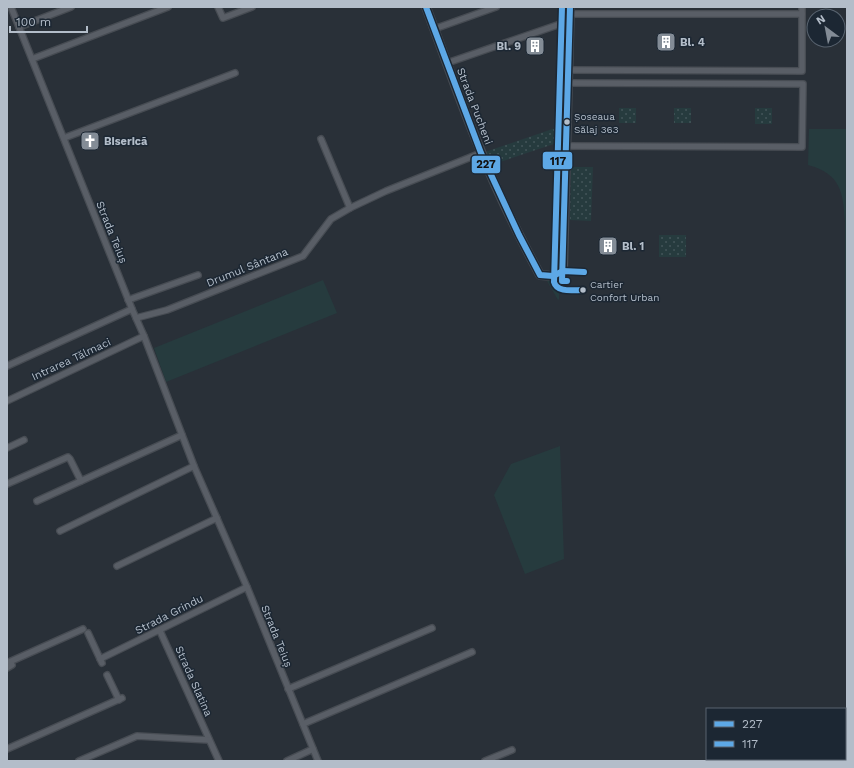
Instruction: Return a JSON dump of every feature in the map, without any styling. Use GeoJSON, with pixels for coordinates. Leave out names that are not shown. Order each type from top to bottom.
{"type":"FeatureCollection","features":[{"type":"Feature","properties":{"kind":"street","name":"Strada Teiuș"},"geometry":{"type":"LineString","coordinates":[[12,7],[128,300],[144,336],[194,466],[247,587],[318,761]]}},
{"type":"Feature","properties":{"kind":"street"},"geometry":{"type":"LineString","coordinates":[[19,27],[71,7]]}},
{"type":"Feature","properties":{"kind":"street"},"geometry":{"type":"LineString","coordinates":[[32,59],[168,7]]}},
{"type":"Feature","properties":{"kind":"street"},"geometry":{"type":"LineString","coordinates":[[218,7],[223,18],[252,7]]}},
{"type":"Feature","properties":{"kind":"street","name":"Strada Pucheni"},"geometry":{"type":"LineString","coordinates":[[426,7],[481,153],[519,235],[540,275],[549,276],[563,271],[566,146]]}},
{"type":"Feature","properties":{"kind":"street"},"geometry":{"type":"LineString","coordinates":[[434,29],[496,7]]}},
{"type":"Feature","properties":{"kind":"street"},"geometry":{"type":"LineString","coordinates":[[568,70],[802,71],[802,7]]}},
{"type":"Feature","properties":{"kind":"street"},"geometry":{"type":"LineString","coordinates":[[447,63],[570,14],[802,14]]}},
{"type":"Feature","properties":{"kind":"street"},"geometry":{"type":"LineString","coordinates":[[568,83],[803,84],[802,147],[566,146],[570,14]]}},
{"type":"Feature","properties":{"kind":"street"},"geometry":{"type":"LineString","coordinates":[[64,138],[235,73]]}},
{"type":"Feature","properties":{"kind":"street"},"geometry":{"type":"LineString","coordinates":[[321,139],[350,208]]}},
{"type":"Feature","properties":{"kind":"street","name":"Drumul Sântana"},"geometry":{"type":"LineString","coordinates":[[136,318],[167,310],[303,256],[331,220],[350,208],[386,191],[481,153]]}},
{"type":"Feature","properties":{"kind":"street"},"geometry":{"type":"LineString","coordinates":[[128,300],[198,275]]}},
{"type":"Feature","properties":{"kind":"street"},"geometry":{"type":"LineString","coordinates":[[7,366],[132,309]]}},
{"type":"Feature","properties":{"kind":"street","name":"Intrarea Tălmaci"},"geometry":{"type":"LineString","coordinates":[[7,401],[144,336]]}},
{"type":"Feature","properties":{"kind":"street"},"geometry":{"type":"LineString","coordinates":[[37,501],[182,436]]}},
{"type":"Feature","properties":{"kind":"street"},"geometry":{"type":"LineString","coordinates":[[7,448],[24,440]]}},
{"type":"Feature","properties":{"kind":"street"},"geometry":{"type":"LineString","coordinates":[[7,484],[69,458],[81,481]]}},
{"type":"Feature","properties":{"kind":"street"},"geometry":{"type":"LineString","coordinates":[[60,531],[194,466]]}},
{"type":"Feature","properties":{"kind":"street"},"geometry":{"type":"LineString","coordinates":[[117,566],[217,518]]}},
{"type":"Feature","properties":{"kind":"street","name":"Strada Grindu"},"geometry":{"type":"LineString","coordinates":[[9,665],[85,631],[101,661],[194,612],[247,587]]}},
{"type":"Feature","properties":{"kind":"street"},"geometry":{"type":"LineString","coordinates":[[288,689],[432,628]]}},
{"type":"Feature","properties":{"kind":"street","name":"Strada Slatina"},"geometry":{"type":"LineString","coordinates":[[160,631],[219,761]]}},
{"type":"Feature","properties":{"kind":"street"},"geometry":{"type":"LineString","coordinates":[[303,724],[472,652]]}},
{"type":"Feature","properties":{"kind":"street"},"geometry":{"type":"LineString","coordinates":[[7,749],[120,699],[107,675]]}},
{"type":"Feature","properties":{"kind":"street"},"geometry":{"type":"LineString","coordinates":[[79,761],[137,736],[209,740]]}},
{"type":"Feature","properties":{"kind":"street"},"geometry":{"type":"LineString","coordinates":[[287,761],[313,749]]}},
{"type":"Feature","properties":{"kind":"street"},"geometry":{"type":"LineString","coordinates":[[485,761],[512,750]]}},
{"type":"Feature","properties":{"kind":"green space"},"geometry":{"type":"Polygon","coordinates":[[[619,108],[636,108],[636,123],[619,123],[619,108]]]}},
{"type":"Feature","properties":{"kind":"green space"},"geometry":{"type":"Polygon","coordinates":[[[674,108],[691,108],[691,123],[674,123],[674,108]]]}},
{"type":"Feature","properties":{"kind":"green space"},"geometry":{"type":"Polygon","coordinates":[[[755,108],[772,108],[772,124],[755,124],[755,108]]]}},
{"type":"Feature","properties":{"kind":"green space"},"geometry":{"type":"Polygon","coordinates":[[[564,125],[563,141],[491,165],[485,152],[564,125]]]}},
{"type":"Feature","properties":{"kind":"green space"},"geometry":{"type":"Polygon","coordinates":[[[809,129],[847,129],[847,586],[845,556],[845,222],[841,193],[834,179],[827,173],[808,165],[809,129]]]}},
{"type":"Feature","properties":{"kind":"green space"},"geometry":{"type":"Polygon","coordinates":[[[571,167],[593,167],[591,221],[570,220],[571,167]]]}},
{"type":"Feature","properties":{"kind":"green space"},"geometry":{"type":"Polygon","coordinates":[[[659,235],[686,235],[686,257],[659,257],[659,235]]]}},
{"type":"Feature","properties":{"kind":"green space"},"geometry":{"type":"Polygon","coordinates":[[[560,278],[559,299],[558,300],[547,281],[560,278]]]}},
{"type":"Feature","properties":{"kind":"green space"},"geometry":{"type":"Polygon","coordinates":[[[323,280],[337,313],[166,382],[154,348],[323,280]]]}},
{"type":"Feature","properties":{"kind":"green space"},"geometry":{"type":"Polygon","coordinates":[[[560,446],[564,559],[525,574],[494,495],[511,464],[560,446]]]}},
{"type":"Feature","properties":{"kind":"transit line","name":"227"},"geometry":{"type":"LineString","coordinates":[[426,7],[481,153],[519,235],[540,275],[553,276],[563,271],[584,272]]}},
{"type":"Feature","properties":{"kind":"transit line","name":"117"},"geometry":{"type":"LineString","coordinates":[[562,7],[554,282],[558,288],[583,290]]}},
{"type":"Feature","properties":{"kind":"transit line","name":"227"},"geometry":{"type":"LineString","coordinates":[[567,281],[562,281],[570,7]]}},
{"type":"Feature","properties":{"kind":"place","name":"Bl. 4"},"geometry":{"type":"Point","coordinates":[666,42]}},
{"type":"Feature","properties":{"kind":"place","name":"Bl. 9"},"geometry":{"type":"Point","coordinates":[535,46]}},
{"type":"Feature","properties":{"kind":"place","name":"Șoseaua Sălaj 363"},"geometry":{"type":"Point","coordinates":[567,122]}},
{"type":"Feature","properties":{"kind":"place","name":"Biserică"},"geometry":{"type":"Point","coordinates":[90,141]}},
{"type":"Feature","properties":{"kind":"place","name":"Bl. 1"},"geometry":{"type":"Point","coordinates":[608,246]}},
{"type":"Feature","properties":{"kind":"place","name":"Cartier Confort Urban"},"geometry":{"type":"Point","coordinates":[583,290]}}]}
